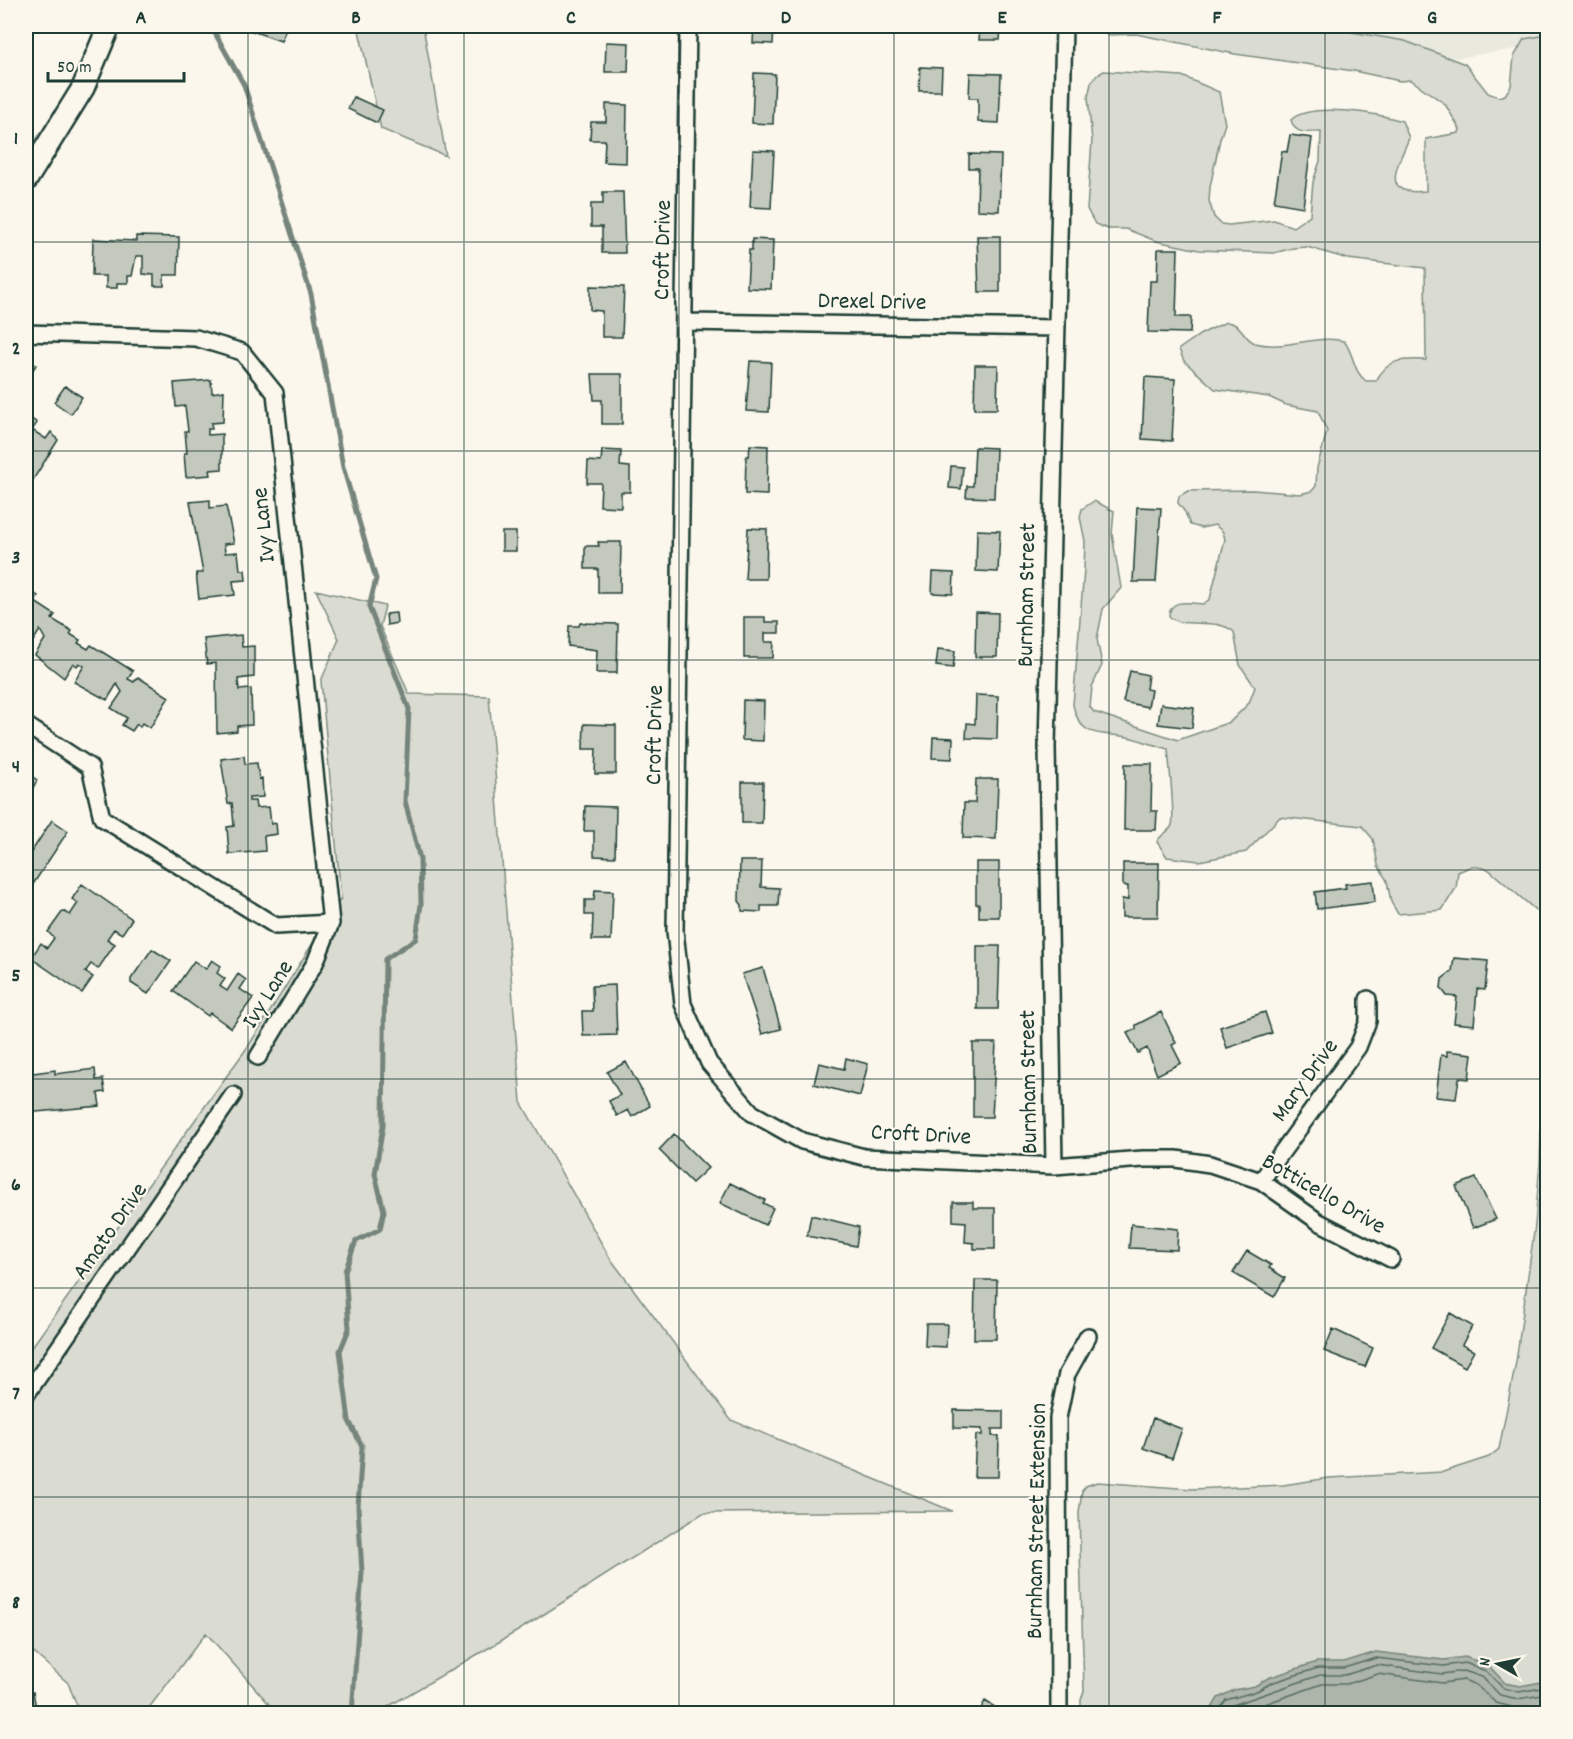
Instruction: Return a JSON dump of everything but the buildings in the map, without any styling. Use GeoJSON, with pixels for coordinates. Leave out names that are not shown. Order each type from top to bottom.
{"type":"FeatureCollection","features":[{"type":"Feature","properties":{"kind":"main road"},"geometry":{"type":"LineString","coordinates":[[26,180],[83,88],[109,26]]}},
{"type":"Feature","properties":{"kind":"street","name":"Croft Drive"},"geometry":{"type":"LineString","coordinates":[[688,26],[686,322],[675,931],[683,1004],[709,1063],[752,1113],[802,1141],[864,1157],[1054,1166]]}},
{"type":"Feature","properties":{"kind":"street","name":"Burnham Street"},"geometry":{"type":"LineString","coordinates":[[1054,1166],[1047,747],[1064,26]]}},
{"type":"Feature","properties":{"kind":"street","name":"Drexel Drive"},"geometry":{"type":"LineString","coordinates":[[686,322],[1057,328]]}},
{"type":"Feature","properties":{"kind":"street","name":"Ivy Lane"},"geometry":{"type":"LineString","coordinates":[[26,333],[196,338],[242,352],[275,393],[331,923],[315,963],[258,1057]]}},
{"type":"Feature","properties":{"kind":"street","name":"Ivy Lane"},"geometry":{"type":"LineString","coordinates":[[26,725],[90,767],[102,818],[276,926],[331,923]]}},
{"type":"Feature","properties":{"kind":"street","name":"Mary Drive"},"geometry":{"type":"LineString","coordinates":[[1261,1181],[1358,1047],[1368,1021],[1368,999]]}},
{"type":"Feature","properties":{"kind":"street","name":"Amato Drive"},"geometry":{"type":"LineString","coordinates":[[26,1395],[233,1095]]}},
{"type":"Feature","properties":{"kind":"street","name":"Botticello Drive"},"geometry":{"type":"LineString","coordinates":[[1054,1166],[1176,1159],[1210,1164],[1261,1181],[1319,1222],[1391,1259]]}},
{"type":"Feature","properties":{"kind":"street","name":"Burnham Street Extension"},"geometry":{"type":"LineString","coordinates":[[1059,1713],[1059,1412],[1067,1374],[1088,1336]]}},
{"type":"Feature","properties":{"kind":"shaded area"},"geometry":{"type":"Polygon","coordinates":[[[358,26],[423,26],[446,156],[381,129],[358,26]]]}},
{"type":"Feature","properties":{"kind":"shaded area"},"geometry":{"type":"Polygon","coordinates":[[[1099,26],[1316,26],[1405,41],[1465,64],[1488,93],[1498,97],[1505,95],[1511,86],[1514,57],[1524,39],[1547,35],[1547,920],[1488,869],[1472,866],[1458,872],[1456,888],[1442,910],[1398,914],[1391,902],[1387,881],[1378,865],[1373,839],[1362,826],[1280,817],[1246,852],[1199,861],[1167,857],[1157,842],[1171,827],[1173,820],[1168,749],[1132,738],[1095,733],[1082,725],[1077,717],[1073,705],[1084,570],[1085,541],[1080,517],[1082,509],[1094,501],[1114,511],[1112,534],[1121,588],[1103,609],[1097,639],[1102,665],[1092,687],[1090,707],[1094,712],[1178,740],[1230,722],[1249,703],[1255,687],[1240,665],[1234,632],[1218,625],[1182,622],[1169,616],[1170,610],[1177,604],[1203,604],[1210,599],[1225,539],[1223,532],[1215,525],[1201,528],[1190,525],[1185,512],[1178,503],[1179,496],[1188,491],[1253,490],[1300,494],[1312,491],[1316,486],[1317,468],[1327,431],[1318,411],[1286,405],[1269,397],[1215,389],[1184,361],[1179,349],[1201,334],[1226,322],[1240,328],[1251,341],[1266,345],[1322,339],[1344,341],[1358,373],[1366,381],[1376,381],[1391,364],[1403,360],[1426,360],[1425,268],[1348,259],[1307,247],[1274,253],[1199,250],[1156,241],[1126,229],[1108,229],[1095,224],[1087,209],[1092,141],[1088,97],[1091,83],[1097,75],[1104,71],[1182,76],[1219,92],[1225,124],[1210,187],[1209,201],[1214,217],[1221,224],[1229,225],[1274,220],[1293,227],[1310,215],[1313,182],[1320,161],[1321,132],[1303,132],[1296,129],[1291,120],[1300,115],[1328,110],[1362,112],[1402,121],[1409,138],[1395,176],[1396,183],[1401,189],[1411,191],[1426,191],[1426,139],[1459,133],[1460,129],[1445,104],[1411,80],[1400,81],[1354,71],[1235,54],[1136,34],[1108,35],[1099,26]]]}},
{"type":"Feature","properties":{"kind":"shaded area"},"geometry":{"type":"Polygon","coordinates":[[[1296,26],[1547,26],[1547,44],[1456,58],[1296,26]]]}},
{"type":"Feature","properties":{"kind":"shaded area"},"geometry":{"type":"Polygon","coordinates":[[[316,590],[385,606],[380,626],[409,694],[489,696],[521,1102],[610,1258],[731,1420],[952,1511],[703,1513],[516,1632],[377,1713],[277,1713],[206,1633],[145,1713],[80,1713],[68,1683],[26,1646],[26,1355],[249,1045],[341,898],[321,681],[339,639],[316,590]]]}},
{"type":"Feature","properties":{"kind":"shaded area"},"geometry":{"type":"Polygon","coordinates":[[[1547,951],[1547,1713],[1081,1714],[1081,1700],[1084,1691],[1079,1513],[1082,1491],[1086,1486],[1097,1482],[1192,1489],[1283,1485],[1329,1478],[1443,1472],[1489,1457],[1499,1449],[1516,1362],[1535,1225],[1540,1162],[1547,951]]]}},
{"type":"Feature","properties":{"kind":"water"},"geometry":{"type":"Polygon","coordinates":[[[1376,1652],[1444,1660],[1465,1657],[1488,1665],[1505,1683],[1520,1686],[1547,1681],[1547,1713],[1209,1713],[1218,1698],[1234,1690],[1255,1686],[1268,1678],[1317,1662],[1344,1662],[1376,1652]]]}},
{"type":"Feature","properties":{"kind":"waterway"},"geometry":{"type":"LineString","coordinates":[[211,26],[244,85],[311,294],[343,467],[376,579],[369,607],[409,709],[405,801],[420,859],[421,904],[416,939],[385,959],[383,1126],[375,1174],[384,1211],[380,1229],[356,1241],[345,1271],[349,1329],[340,1351],[349,1421],[362,1446],[358,1507],[362,1572],[352,1714]]}}]}
